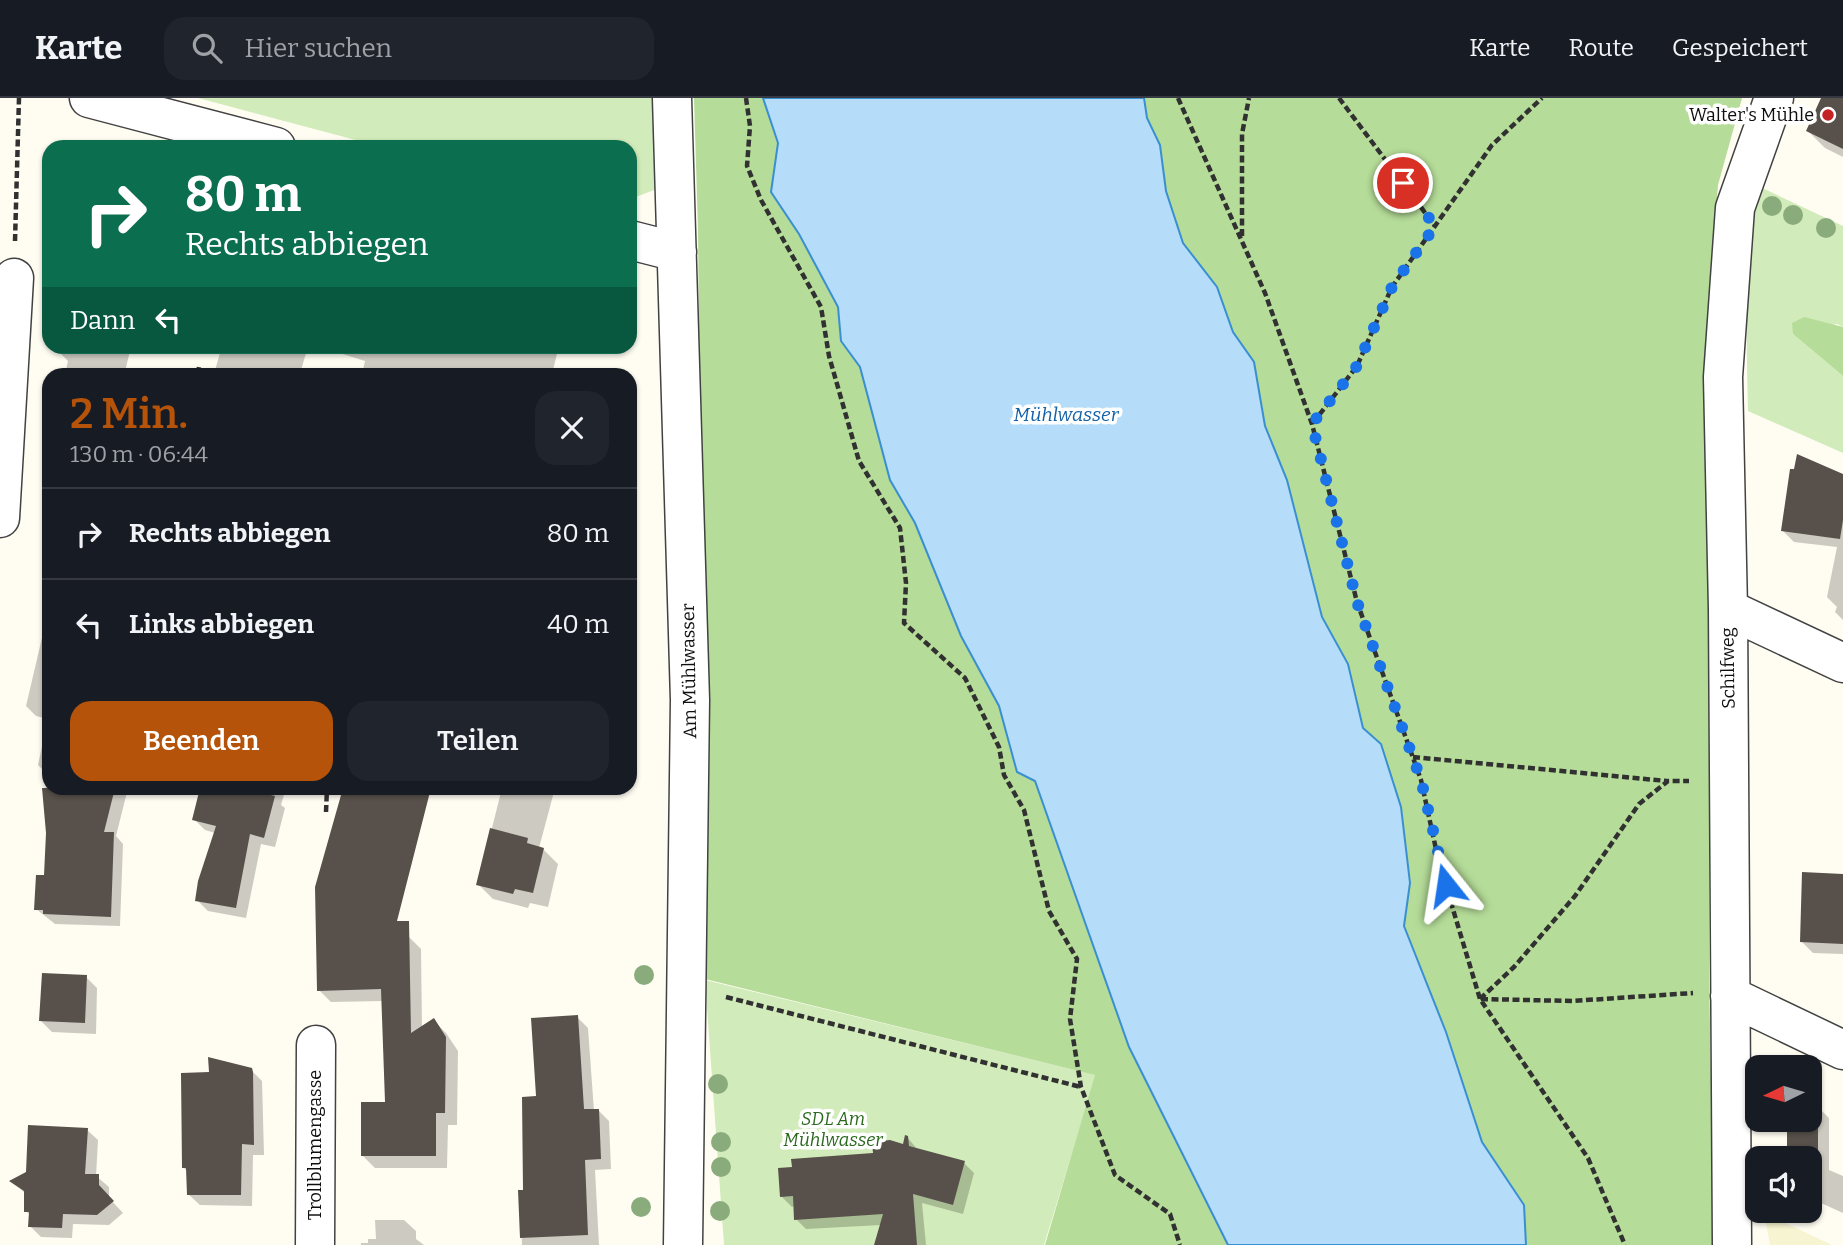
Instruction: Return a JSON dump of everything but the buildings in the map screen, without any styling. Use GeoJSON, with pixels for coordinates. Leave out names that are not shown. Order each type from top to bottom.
{"type":"FeatureCollection","features":[{"type":"Feature","properties":{"kind":"street"},"geometry":{"type":"LineString","coordinates":[[89,98],[249,140]]}},
{"type":"Feature","properties":{"kind":"street","name":"Am Mühlwasser"},"geometry":{"type":"LineString","coordinates":[[672,98],[690,700],[683,1245]]}},
{"type":"Feature","properties":{"kind":"street","name":"Schilfweg"},"geometry":{"type":"LineString","coordinates":[[1732,1245],[1728,609],[1723,377],[1735,208],[1774,98]]}},
{"type":"Feature","properties":{"kind":"street"},"geometry":{"type":"LineString","coordinates":[[637,242],[677,252]]}},
{"type":"Feature","properties":{"kind":"street"},"geometry":{"type":"LineString","coordinates":[[0,518],[13,278]]}},
{"type":"Feature","properties":{"kind":"street"},"geometry":{"type":"LineString","coordinates":[[1728,609],[1843,663]]}},
{"type":"Feature","properties":{"kind":"street"},"geometry":{"type":"LineString","coordinates":[[1730,996],[1843,1050]]}},
{"type":"Feature","properties":{"kind":"street","name":"Trollblumengasse"},"geometry":{"type":"LineString","coordinates":[[315,1245],[316,1045]]}},
{"type":"Feature","properties":{"kind":"path"},"geometry":{"type":"LineString","coordinates":[[13,278],[19,98]]}},
{"type":"Feature","properties":{"kind":"path"},"geometry":{"type":"LineString","coordinates":[[746,98],[750,126],[747,166],[761,200],[821,307],[829,356],[859,461],[900,528],[906,583],[904,623],[965,678],[999,747],[1004,775],[1024,810],[1049,911],[1077,959],[1070,1020],[1081,1087],[1115,1175],[1170,1214],[1180,1245]]}},
{"type":"Feature","properties":{"kind":"path"},"geometry":{"type":"LineString","coordinates":[[1178,98],[1265,293],[1312,424],[1357,602],[1421,780],[1439,863],[1480,999],[1588,1158],[1625,1245]]}},
{"type":"Feature","properties":{"kind":"path"},"geometry":{"type":"LineString","coordinates":[[1242,241],[1242,134],[1249,98]]}},
{"type":"Feature","properties":{"kind":"path"},"geometry":{"type":"LineString","coordinates":[[1339,98],[1435,226]]}},
{"type":"Feature","properties":{"kind":"path"},"geometry":{"type":"LineString","coordinates":[[1312,424],[1357,366],[1392,287],[1492,145],[1542,98]]}},
{"type":"Feature","properties":{"kind":"path"},"geometry":{"type":"LineString","coordinates":[[1413,757],[1668,781],[1729,781]]}},
{"type":"Feature","properties":{"kind":"path"},"geometry":{"type":"LineString","coordinates":[[1480,999],[1514,967],[1575,896],[1639,804],[1668,781]]}},
{"type":"Feature","properties":{"kind":"path"},"geometry":{"type":"LineString","coordinates":[[326,811],[327,795]]}},
{"type":"Feature","properties":{"kind":"path"},"geometry":{"type":"LineString","coordinates":[[686,986],[1081,1087]]}},
{"type":"Feature","properties":{"kind":"path"},"geometry":{"type":"LineString","coordinates":[[1480,999],[1572,1001],[1683,993],[1730,996]]}},
{"type":"Feature","properties":{"kind":"shaded area"},"geometry":{"type":"Polygon","coordinates":[[[1766,1223],[1785,1223],[1832,1245],[1770,1245],[1766,1223]]]}},
{"type":"Feature","properties":{"kind":"green space"},"geometry":{"type":"Polygon","coordinates":[[[198,98],[653,98],[657,189],[637,196],[637,140],[356,140],[198,98]]]}},
{"type":"Feature","properties":{"kind":"green space"},"geometry":{"type":"Polygon","coordinates":[[[694,98],[763,98],[778,143],[771,192],[799,234],[838,307],[841,341],[860,367],[890,480],[915,523],[961,636],[999,706],[1017,772],[1035,781],[1129,1047],[1228,1245],[1045,1245],[1095,1075],[705,979],[698,230],[694,98]]]}},
{"type":"Feature","properties":{"kind":"green space"},"geometry":{"type":"Polygon","coordinates":[[[1144,98],[1742,98],[1718,185],[1704,392],[1709,448],[1709,972],[1713,1192],[1717,1245],[1526,1245],[1524,1205],[1482,1142],[1446,1032],[1404,926],[1410,883],[1381,744],[1363,728],[1348,664],[1322,617],[1287,480],[1265,426],[1254,362],[1233,332],[1217,287],[1183,243],[1166,191],[1160,145],[1147,118],[1144,98]]]}},
{"type":"Feature","properties":{"kind":"green space"},"geometry":{"type":"Polygon","coordinates":[[[1758,186],[1843,226],[1843,327],[1837,324],[1793,334],[1843,376],[1843,453],[1748,411],[1749,270],[1758,186]]]}},
{"type":"Feature","properties":{"kind":"green space"},"geometry":{"type":"Polygon","coordinates":[[[1804,317],[1843,327],[1843,376],[1793,334],[1792,323],[1804,317]]]}},
{"type":"Feature","properties":{"kind":"green space","name":"SDL Am Mühlwasser"},"geometry":{"type":"Polygon","coordinates":[[[705,980],[1096,1075],[1044,1245],[724,1245],[705,980]]]}},
{"type":"Feature","properties":{"kind":"water","name":"Mühlwasser"},"geometry":{"type":"Polygon","coordinates":[[[763,98],[1144,98],[1147,118],[1160,145],[1166,191],[1183,243],[1217,287],[1233,332],[1254,362],[1265,426],[1287,480],[1322,617],[1348,664],[1363,728],[1381,744],[1401,807],[1410,883],[1404,926],[1446,1032],[1482,1142],[1524,1205],[1526,1245],[1228,1245],[1129,1047],[1035,781],[1017,772],[999,706],[961,636],[915,523],[890,480],[860,367],[841,341],[838,307],[799,234],[771,192],[778,143],[763,98]]]}},
{"type":"Feature","properties":{"kind":"place","name":"Walter's Mühle"},"geometry":{"type":"Point","coordinates":[1828,115]}},
{"type":"Feature","properties":{"kind":"route"},"geometry":{"type":"LineString","coordinates":[[1403,183],[1435,226],[1392,287],[1357,366],[1312,424],[1357,602],[1421,780],[1446,885]]}}]}
